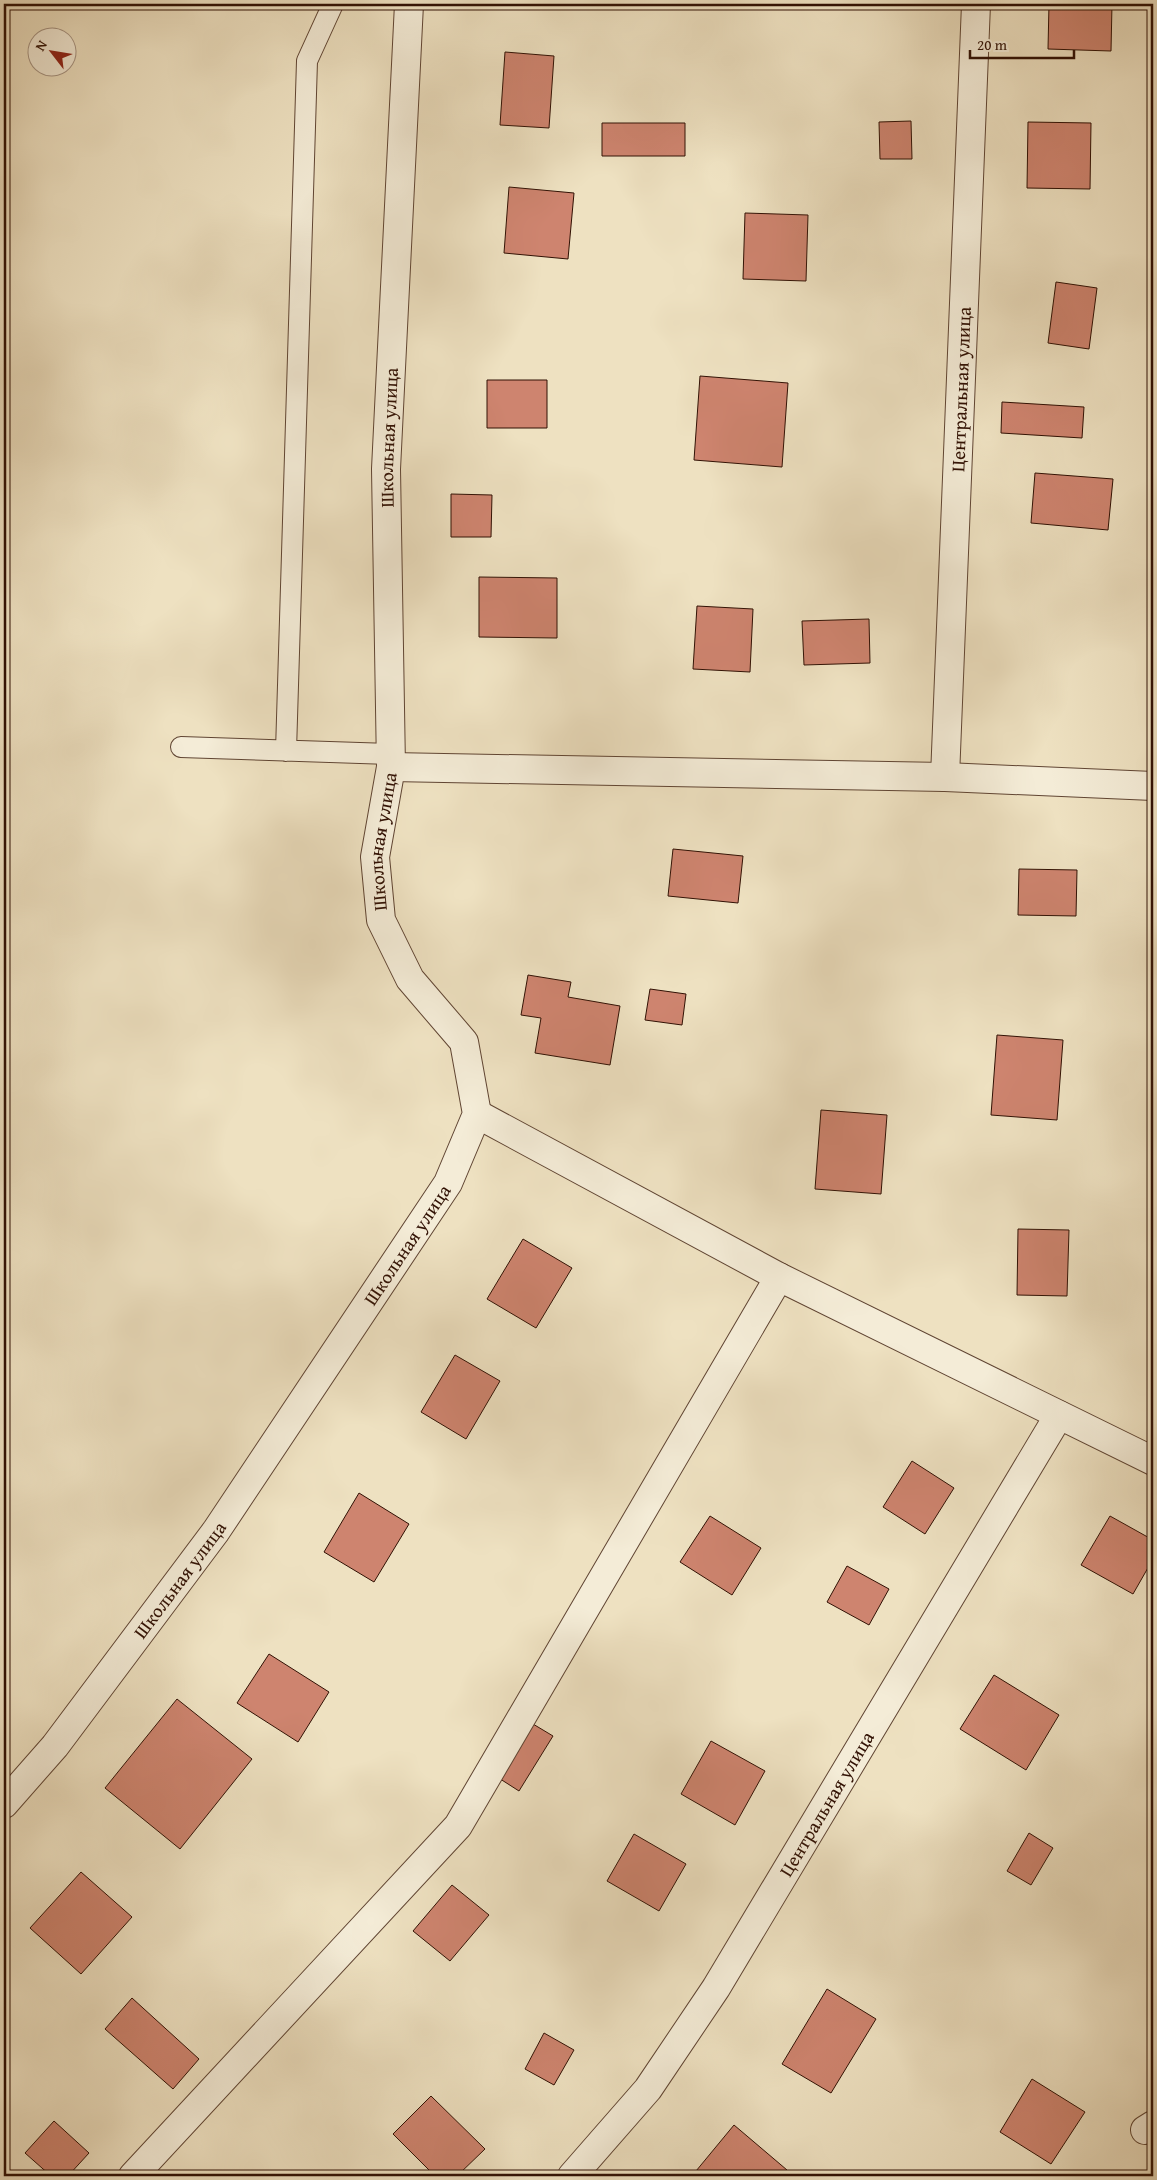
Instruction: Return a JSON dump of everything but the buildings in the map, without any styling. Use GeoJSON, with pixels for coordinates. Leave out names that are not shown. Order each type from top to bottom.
{"type":"FeatureCollection","features":[{"type":"Feature","properties":{"kind":"street","name":"Школьная улица"},"geometry":{"type":"LineString","coordinates":[[4,1804],[55,1746],[216,1531],[448,1183],[477,1114],[464,1042],[410,980],[381,920],[375,856],[391,760],[386,469],[409,4]]}},
{"type":"Feature","properties":{"kind":"street","name":"Центральная улица"},"geometry":{"type":"LineString","coordinates":[[945,777],[976,4]]}},
{"type":"Feature","properties":{"kind":"street"},"geometry":{"type":"LineString","coordinates":[[391,760],[945,777],[1153,786]]}},
{"type":"Feature","properties":{"kind":"street"},"geometry":{"type":"LineString","coordinates":[[477,1114],[779,1276],[1153,1461]]}},
{"type":"Feature","properties":{"kind":"street"},"geometry":{"type":"LineString","coordinates":[[132,2176],[458,1826],[779,1276]]}},
{"type":"Feature","properties":{"kind":"street","name":"Центральная улица"},"geometry":{"type":"LineString","coordinates":[[572,2176],[648,2090],[716,1988],[1059,1415]]}},
{"type":"Feature","properties":{"kind":"lane"},"geometry":{"type":"LineString","coordinates":[[286,751],[308,62],[333,4]]}},
{"type":"Feature","properties":{"kind":"lane"},"geometry":{"type":"LineString","coordinates":[[181,747],[286,751],[391,760]]}}]}
